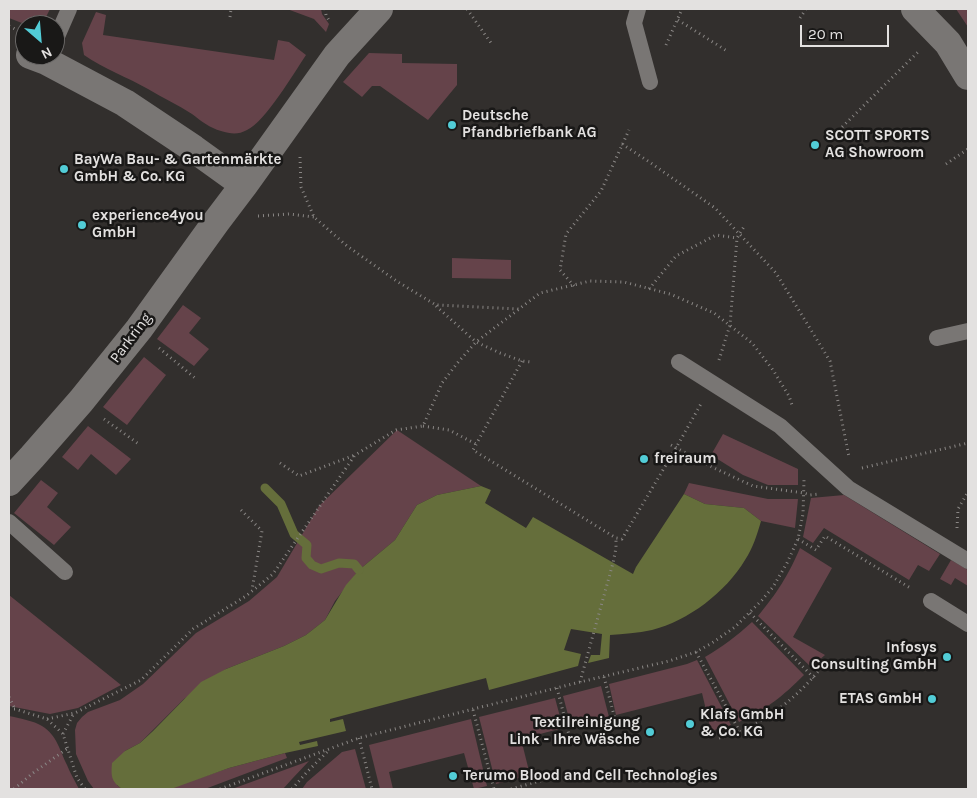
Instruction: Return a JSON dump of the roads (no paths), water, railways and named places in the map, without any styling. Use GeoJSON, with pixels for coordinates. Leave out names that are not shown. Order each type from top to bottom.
{"type":"FeatureCollection","features":[{"type":"Feature","properties":{"kind":"street","name":"Parkring"},"geometry":{"type":"LineString","coordinates":[[9,482],[81,401],[139,329],[337,55],[379,9]]}},
{"type":"Feature","properties":{"kind":"street"},"geometry":{"type":"LineString","coordinates":[[915,9],[948,43],[968,76]]}},
{"type":"Feature","properties":{"kind":"street"},"geometry":{"type":"LineString","coordinates":[[61,65],[125,103],[244,185]]}},
{"type":"Feature","properties":{"kind":"lane"},"geometry":{"type":"LineString","coordinates":[[638,9],[634,24],[650,82]]}},
{"type":"Feature","properties":{"kind":"lane"},"geometry":{"type":"LineString","coordinates":[[937,338],[968,331]]}},
{"type":"Feature","properties":{"kind":"lane"},"geometry":{"type":"LineString","coordinates":[[678,362],[780,426],[848,488],[968,561]]}},
{"type":"Feature","properties":{"kind":"lane"},"geometry":{"type":"LineString","coordinates":[[9,522],[65,572]]}},
{"type":"Feature","properties":{"kind":"lane"},"geometry":{"type":"LineString","coordinates":[[931,601],[968,624]]}},
{"type":"Feature","properties":{"kind":"waterway"},"geometry":{"type":"LineString","coordinates":[[265,488],[281,504],[294,534],[307,545],[306,558],[312,565],[321,569],[339,563],[354,564],[359,570]]}},
{"type":"Feature","properties":{"kind":"place","name":"Deutsche Pfandbriefbank AG"},"geometry":{"type":"Point","coordinates":[452,125]}},
{"type":"Feature","properties":{"kind":"place","name":"SCOTT SPORTS AG Showroom"},"geometry":{"type":"Point","coordinates":[815,145]}},
{"type":"Feature","properties":{"kind":"place","name":"BayWa Bau- & Gartenmärkte GmbH & Co. KG"},"geometry":{"type":"Point","coordinates":[64,169]}},
{"type":"Feature","properties":{"kind":"place","name":"experience4you GmbH"},"geometry":{"type":"Point","coordinates":[82,225]}},
{"type":"Feature","properties":{"kind":"place","name":"freiraum"},"geometry":{"type":"Point","coordinates":[644,459]}},
{"type":"Feature","properties":{"kind":"place","name":"Infosys Consulting GmbH"},"geometry":{"type":"Point","coordinates":[947,657]}},
{"type":"Feature","properties":{"kind":"place","name":"ETAS GmbH"},"geometry":{"type":"Point","coordinates":[932,699]}},
{"type":"Feature","properties":{"kind":"place","name":"Klafs GmbH & Co. KG"},"geometry":{"type":"Point","coordinates":[690,724]}},
{"type":"Feature","properties":{"kind":"place","name":"Textilreinigung Link - Ihre Wäsche"},"geometry":{"type":"Point","coordinates":[650,732]}},
{"type":"Feature","properties":{"kind":"place","name":"Terumo Blood and Cell Technologies"},"geometry":{"type":"Point","coordinates":[453,776]}}]}
